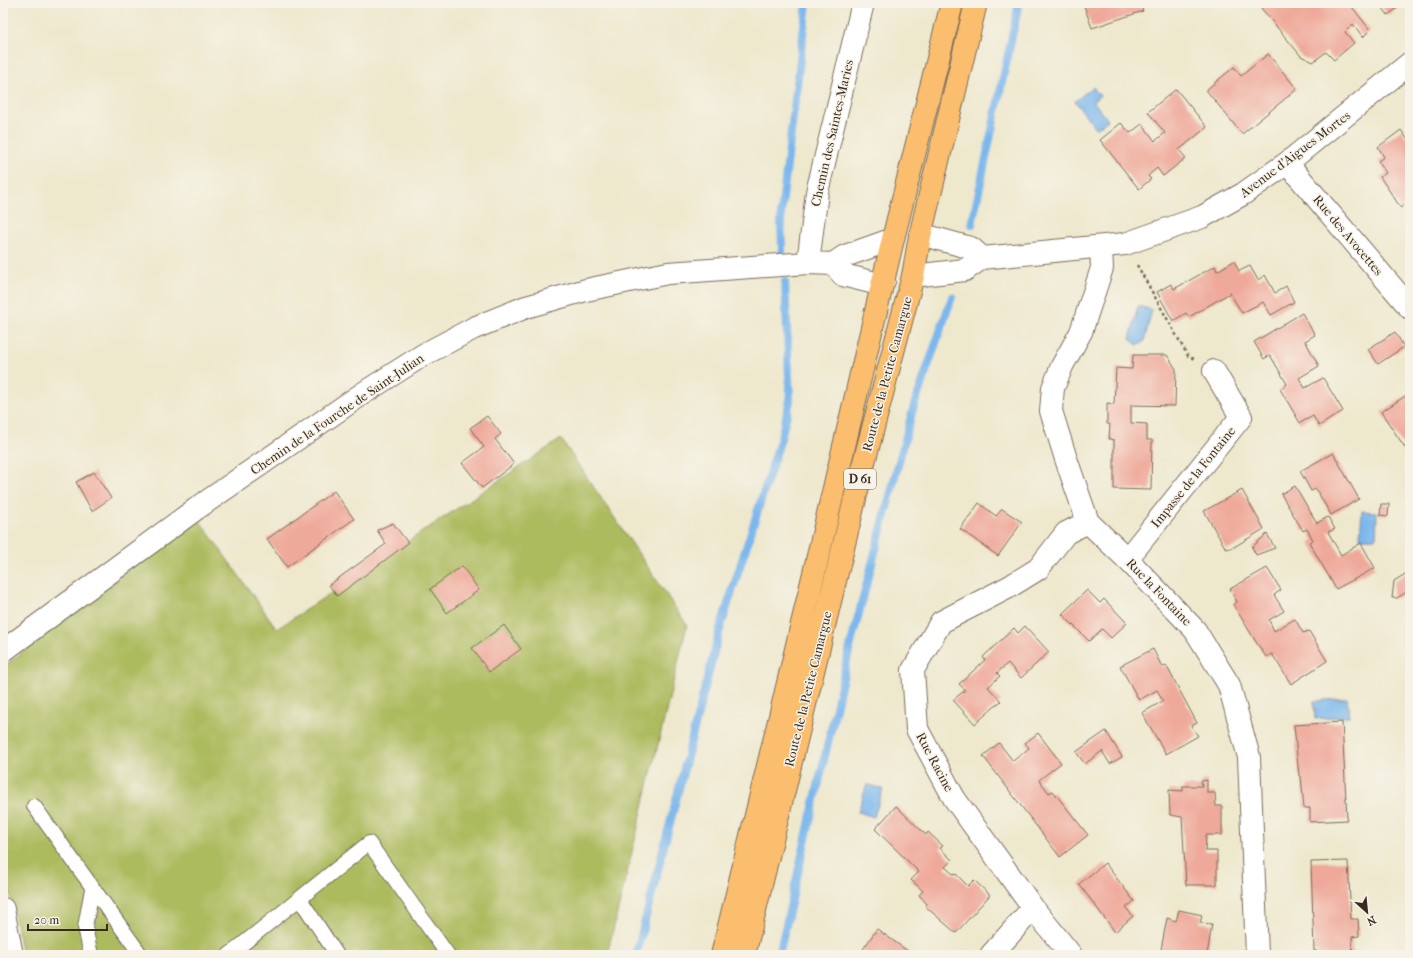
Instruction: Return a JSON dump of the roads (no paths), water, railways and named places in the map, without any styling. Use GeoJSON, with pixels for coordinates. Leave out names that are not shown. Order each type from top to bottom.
{"type":"FeatureCollection","features":[{"type":"Feature","properties":{"kind":"main road","name":"Route de la Petite Camargue"},"geometry":{"type":"LineString","coordinates":[[722,955],[893,239],[952,3]]}},
{"type":"Feature","properties":{"kind":"main road","name":"Route de la Petite Camargue"},"geometry":{"type":"LineString","coordinates":[[744,955],[862,470],[913,276],[920,236],[976,3]]}},
{"type":"Feature","properties":{"kind":"main road"},"geometry":{"type":"LineString","coordinates":[[893,239],[920,236]]}},
{"type":"Feature","properties":{"kind":"main road"},"geometry":{"type":"LineString","coordinates":[[884,281],[913,276]]}},
{"type":"Feature","properties":{"kind":"street","name":"Chemin des Saintes-Maries"},"geometry":{"type":"LineString","coordinates":[[808,263],[817,192],[863,3]]}},
{"type":"Feature","properties":{"kind":"street","name":"Avenue d'Aigues Mortes"},"geometry":{"type":"LineString","coordinates":[[982,258],[1101,248],[1125,244],[1202,217],[1243,194],[1287,163],[1410,63]]}},
{"type":"Feature","properties":{"kind":"street","name":"Rue des Avocettes"},"geometry":{"type":"LineString","coordinates":[[1287,163],[1410,308]]}},
{"type":"Feature","properties":{"kind":"street"},"geometry":{"type":"LineString","coordinates":[[913,276],[966,270],[982,258],[971,248],[931,237],[920,236]]}},
{"type":"Feature","properties":{"kind":"street"},"geometry":{"type":"LineString","coordinates":[[884,281],[875,283],[842,275],[833,264],[845,256],[893,239]]}},
{"type":"Feature","properties":{"kind":"street","name":"Rue la Fontaine"},"geometry":{"type":"LineString","coordinates":[[1101,248],[1102,268],[1081,332],[1062,366],[1053,388],[1052,411],[1088,522],[1127,559],[1195,630],[1229,684],[1249,757],[1257,955]]}},
{"type":"Feature","properties":{"kind":"street","name":"Chemin de la Fourche de Saint-Julian"},"geometry":{"type":"LineString","coordinates":[[3,651],[196,509],[362,394],[423,356],[474,328],[526,308],[586,290],[668,273],[808,263],[833,264]]}},
{"type":"Feature","properties":{"kind":"street","name":"Impasse de la Fontaine"},"geometry":{"type":"LineString","coordinates":[[1127,559],[1241,417],[1214,371]]}},
{"type":"Feature","properties":{"kind":"street","name":"Rue Racine"},"geometry":{"type":"LineString","coordinates":[[1071,955],[1033,908],[954,798],[917,729],[913,670],[941,622],[1009,587],[1038,569],[1066,533],[1088,522]]}},
{"type":"Feature","properties":{"kind":"street"},"geometry":{"type":"LineString","coordinates":[[991,955],[1033,908]]}},
{"type":"Feature","properties":{"kind":"street"},"geometry":{"type":"LineString","coordinates":[[3,909],[12,955]]}},
{"type":"Feature","properties":{"kind":"lane"},"geometry":{"type":"LineString","coordinates":[[34,806],[92,889],[141,955]]}},
{"type":"Feature","properties":{"kind":"lane"},"geometry":{"type":"LineString","coordinates":[[229,955],[369,843],[448,955]]}},
{"type":"Feature","properties":{"kind":"lane"},"geometry":{"type":"LineString","coordinates":[[91,955],[85,926],[92,889]]}},
{"type":"Feature","properties":{"kind":"lane"},"geometry":{"type":"LineString","coordinates":[[300,899],[337,955]]}},
{"type":"Feature","properties":{"kind":"water"},"geometry":{"type":"Polygon","coordinates":[[[1093,87],[1100,96],[1093,101],[1108,120],[1096,129],[1075,101],[1093,87]]]}},
{"type":"Feature","properties":{"kind":"water"},"geometry":{"type":"Polygon","coordinates":[[[1138,306],[1152,310],[1144,342],[1142,341],[1141,344],[1137,345],[1130,339],[1138,306]]]}},
{"type":"Feature","properties":{"kind":"water"},"geometry":{"type":"Polygon","coordinates":[[[1362,511],[1377,512],[1376,538],[1360,538],[1362,511]]]}},
{"type":"Feature","properties":{"kind":"water"},"geometry":{"type":"Polygon","coordinates":[[[1347,698],[1349,716],[1315,719],[1314,701],[1347,698]]]}},
{"type":"Feature","properties":{"kind":"water"},"geometry":{"type":"Polygon","coordinates":[[[867,784],[883,789],[874,817],[858,812],[867,784]]]}},
{"type":"Feature","properties":{"kind":"waterway"},"geometry":{"type":"LineString","coordinates":[[782,252],[781,213],[807,3]]}},
{"type":"Feature","properties":{"kind":"waterway"},"geometry":{"type":"LineString","coordinates":[[972,224],[1019,3]]}},
{"type":"Feature","properties":{"kind":"waterway"},"geometry":{"type":"LineString","coordinates":[[636,955],[720,629],[781,438],[790,401],[785,282]]}},
{"type":"Feature","properties":{"kind":"waterway"},"geometry":{"type":"LineString","coordinates":[[779,955],[850,647],[913,409],[952,297]]}}]}
